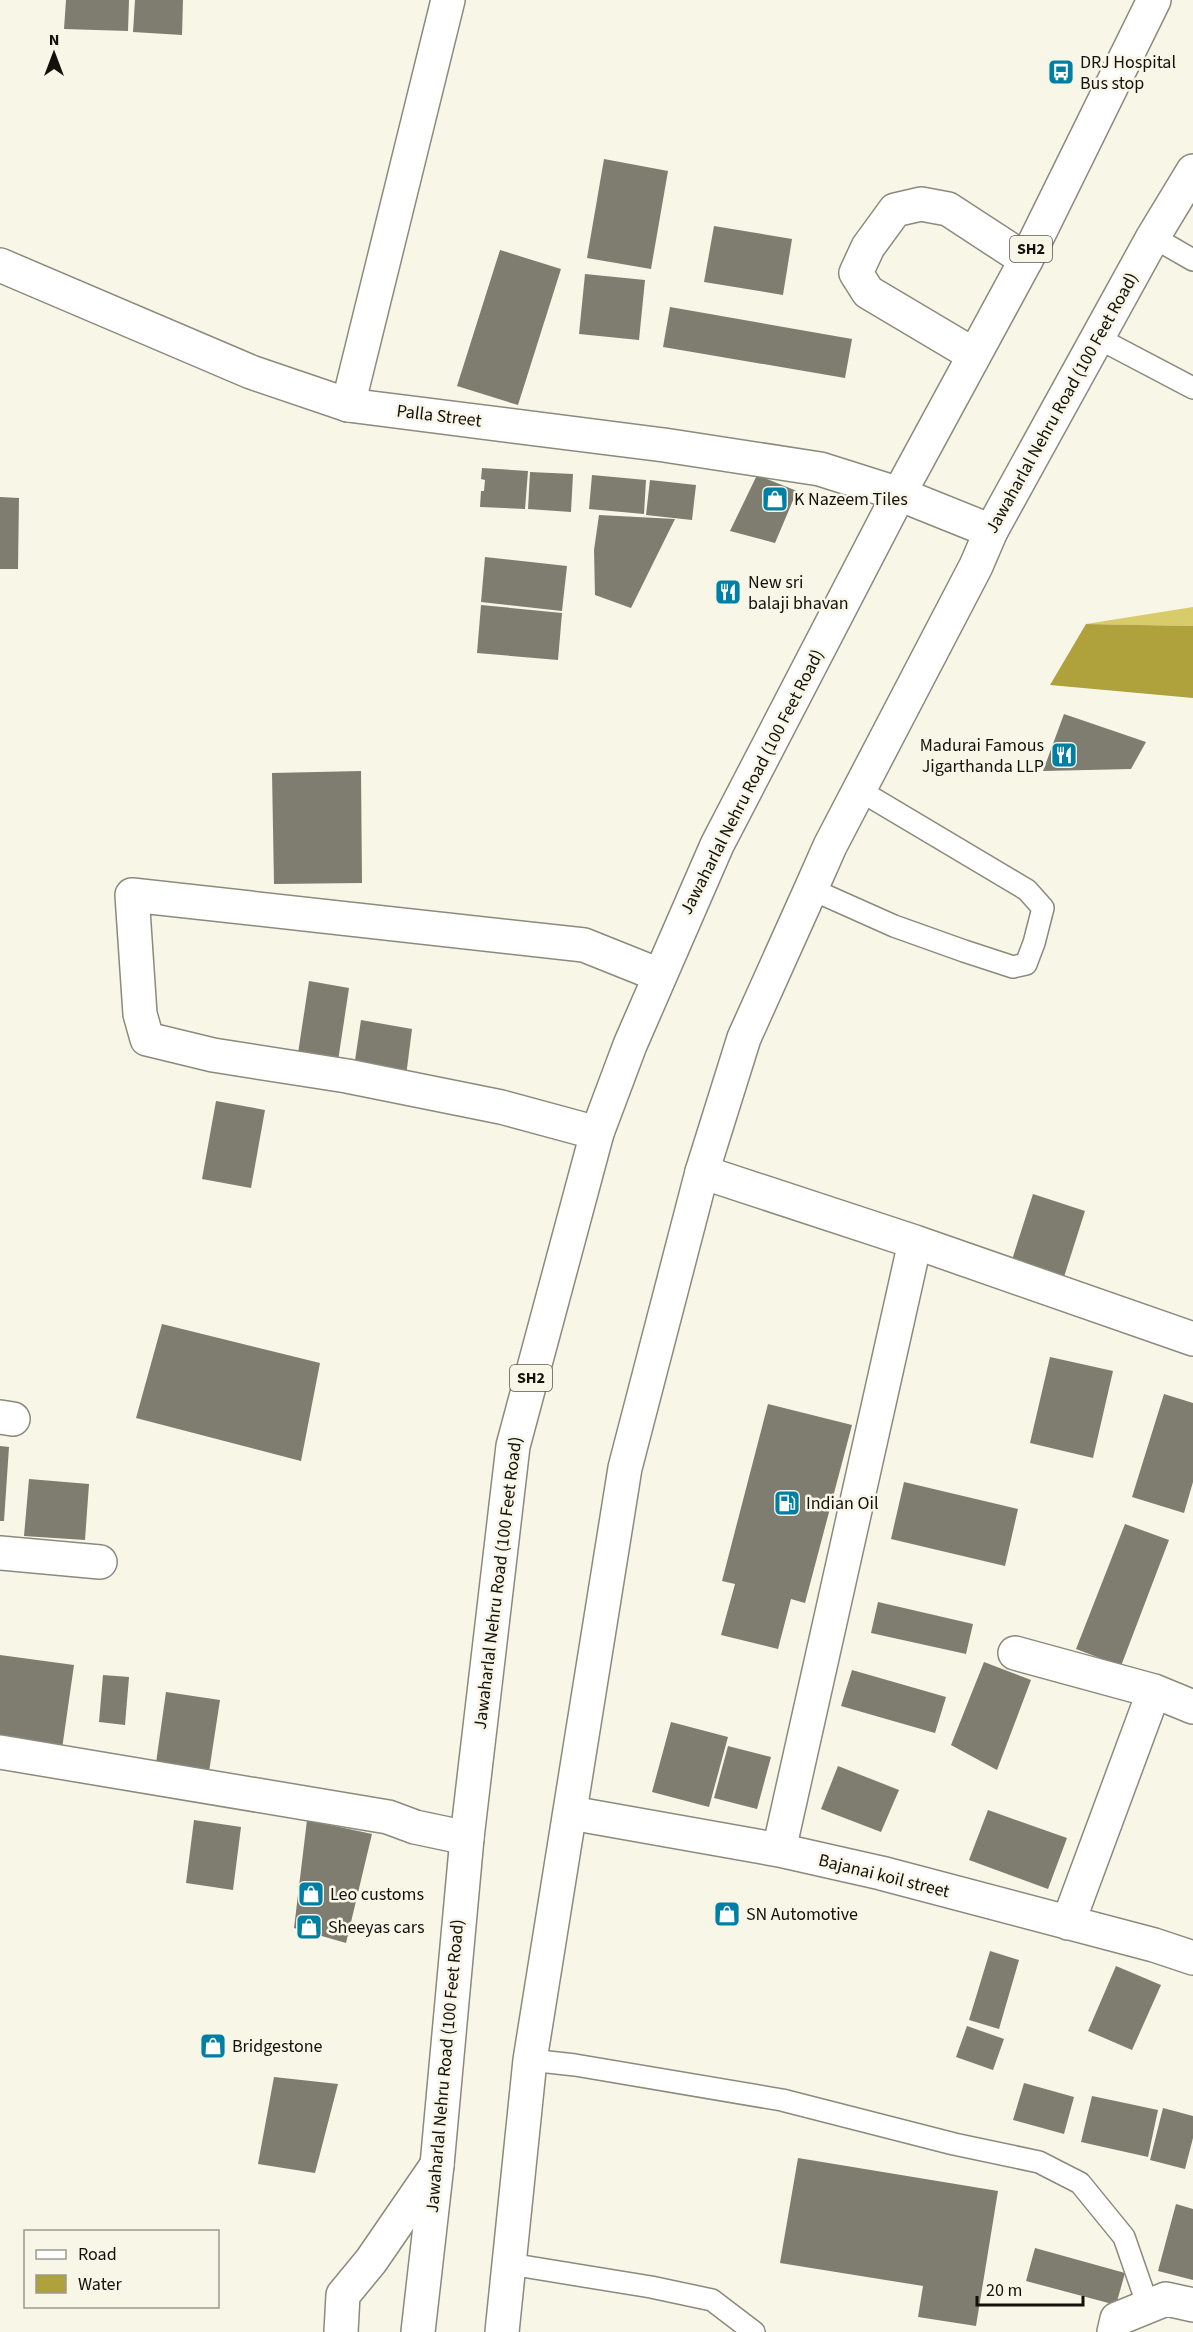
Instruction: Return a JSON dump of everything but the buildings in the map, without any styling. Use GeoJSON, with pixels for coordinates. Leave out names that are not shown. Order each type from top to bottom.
{"type":"FeatureCollection","features":[{"type":"Feature","properties":{"kind":"street"},"geometry":{"type":"LineString","coordinates":[[348,405],[448,0]]}},
{"type":"Feature","properties":{"kind":"street","name":"Jawaharlal Nehru Road (100 Feet Road)"},"geometry":{"type":"LineString","coordinates":[[418,2332],[437,2165],[467,1838],[513,1446],[597,1133],[659,975],[717,845],[899,494],[1026,260],[1154,0]]}},
{"type":"Feature","properties":{"kind":"street","name":"Jawaharlal Nehru Road (100 Feet Road)"},"geometry":{"type":"LineString","coordinates":[[502,2332],[530,2060],[625,1468],[702,1172],[744,1038],[810,889],[976,566],[991,531],[1152,237],[1193,171]]}},
{"type":"Feature","properties":{"kind":"street"},"geometry":{"type":"LineString","coordinates":[[974,355],[868,292],[856,273],[868,248],[895,210],[921,204],[948,209],[1026,260]]}},
{"type":"Feature","properties":{"kind":"street","name":"Palla Street"},"geometry":{"type":"LineString","coordinates":[[0,265],[251,372],[348,405],[664,445],[820,469],[899,494],[991,531]]}},
{"type":"Feature","properties":{"kind":"street"},"geometry":{"type":"LineString","coordinates":[[597,1133],[501,1107],[347,1076],[213,1055],[147,1039],[140,1014],[132,894],[584,945],[659,975]]}},
{"type":"Feature","properties":{"kind":"street"},"geometry":{"type":"LineString","coordinates":[[702,1172],[915,1242],[1193,1339]]}},
{"type":"Feature","properties":{"kind":"street"},"geometry":{"type":"LineString","coordinates":[[779,1850],[915,1242]]}},
{"type":"Feature","properties":{"kind":"street"},"geometry":{"type":"LineString","coordinates":[[0,1553],[100,1562]]}},
{"type":"Feature","properties":{"kind":"street"},"geometry":{"type":"LineString","coordinates":[[1015,1653],[1154,1691],[1193,1707]]}},
{"type":"Feature","properties":{"kind":"street"},"geometry":{"type":"LineString","coordinates":[[1068,1923],[1154,1691]]}},
{"type":"Feature","properties":{"kind":"street"},"geometry":{"type":"LineString","coordinates":[[0,1752],[388,1816],[415,1827],[467,1838]]}},
{"type":"Feature","properties":{"kind":"street","name":"Bajanai koil street"},"geometry":{"type":"LineString","coordinates":[[570,1813],[779,1850],[881,1873],[1193,1958]]}},
{"type":"Feature","properties":{"kind":"street"},"geometry":{"type":"LineString","coordinates":[[341,2332],[343,2295],[370,2261],[437,2165]]}},
{"type":"Feature","properties":{"kind":"street"},"geometry":{"type":"LineString","coordinates":[[1114,2332],[1117,2319],[1166,2298],[1193,2306]]}},
{"type":"Feature","properties":{"kind":"lane"},"geometry":{"type":"LineString","coordinates":[[1152,237],[1193,260]]}},
{"type":"Feature","properties":{"kind":"lane"},"geometry":{"type":"LineString","coordinates":[[1096,337],[1193,388]]}},
{"type":"Feature","properties":{"kind":"lane"},"geometry":{"type":"LineString","coordinates":[[810,889],[894,926],[964,951],[1013,967],[1026,964],[1043,908],[1027,890],[859,790]]}},
{"type":"Feature","properties":{"kind":"lane"},"geometry":{"type":"LineString","coordinates":[[530,2060],[575,2065],[782,2100],[954,2144],[1040,2162],[1080,2183],[1124,2237],[1148,2306]]}},
{"type":"Feature","properties":{"kind":"lane"},"geometry":{"type":"LineString","coordinates":[[510,2264],[651,2287],[712,2300],[754,2332]]}},
{"type":"Feature","properties":{"kind":"shaded area"},"geometry":{"type":"Polygon","coordinates":[[[1193,607],[1193,626],[1086,624],[1193,607]]]}},
{"type":"Feature","properties":{"kind":"water"},"geometry":{"type":"Polygon","coordinates":[[[1086,624],[1193,626],[1193,698],[1050,685],[1086,624]]]}},
{"type":"Feature","properties":{"kind":"place","name":"DRJ Hospital Bus stop"},"geometry":{"type":"Point","coordinates":[1061,72]}},
{"type":"Feature","properties":{"kind":"place","name":"K Nazeem Tiles"},"geometry":{"type":"Point","coordinates":[775,499]}},
{"type":"Feature","properties":{"kind":"place","name":"New sri balaji bhavan"},"geometry":{"type":"Point","coordinates":[728,592]}},
{"type":"Feature","properties":{"kind":"place","name":"Madurai Famous Jigarthanda LLP"},"geometry":{"type":"Point","coordinates":[1064,755]}},
{"type":"Feature","properties":{"kind":"place","name":"Indian Oil"},"geometry":{"type":"Point","coordinates":[787,1503]}},
{"type":"Feature","properties":{"kind":"place","name":"Leo customs"},"geometry":{"type":"Point","coordinates":[311,1894]}},
{"type":"Feature","properties":{"kind":"place","name":"SN Automotive"},"geometry":{"type":"Point","coordinates":[727,1914]}},
{"type":"Feature","properties":{"kind":"place","name":"Sheeyas cars"},"geometry":{"type":"Point","coordinates":[309,1927]}},
{"type":"Feature","properties":{"kind":"place","name":"Bridgestone"},"geometry":{"type":"Point","coordinates":[213,2046]}}]}
